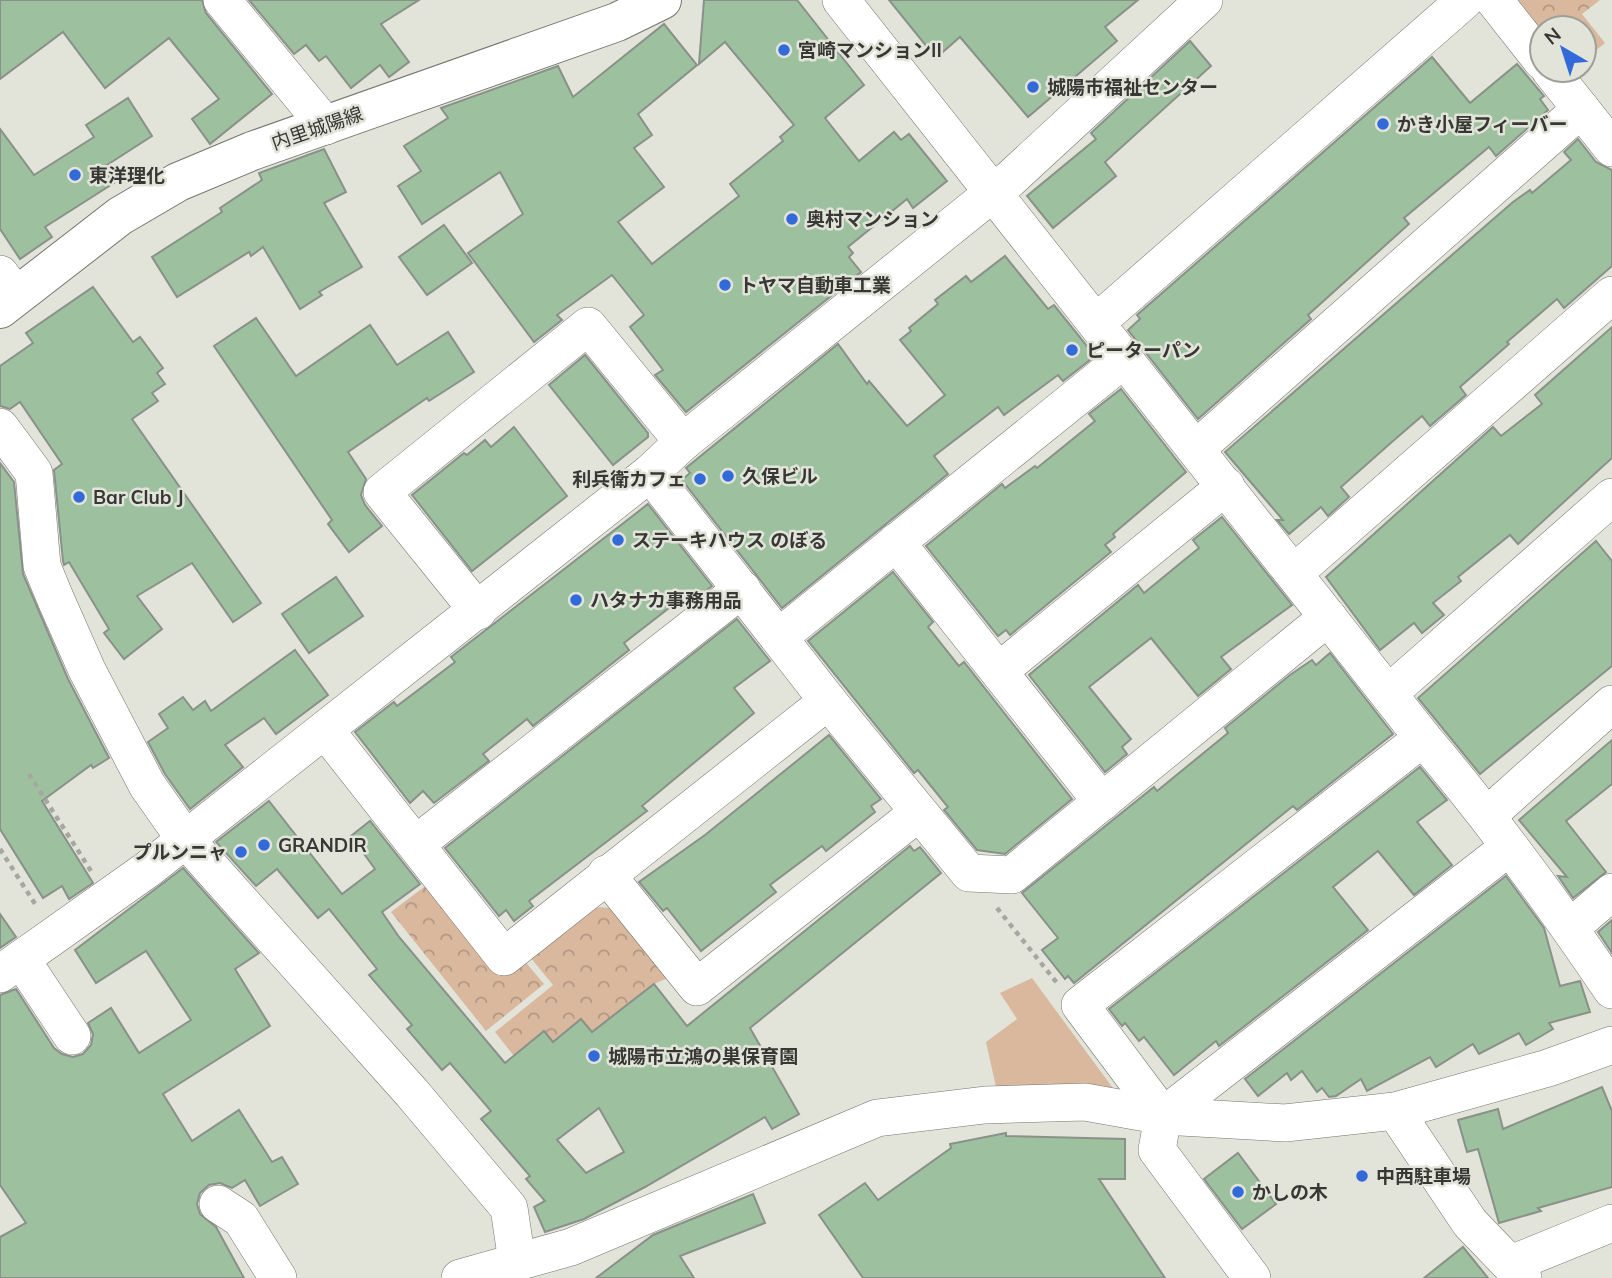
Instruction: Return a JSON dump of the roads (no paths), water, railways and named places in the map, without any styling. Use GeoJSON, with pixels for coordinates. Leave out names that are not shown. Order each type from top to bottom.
{"type":"FeatureCollection","features":[{"type":"Feature","properties":{"kind":"main road","name":"内里城陽線"},"geometry":{"type":"LineString","coordinates":[[5,293],[120,216],[178,182],[617,22],[662,0]]}},
{"type":"Feature","properties":{"kind":"street"},"geometry":{"type":"LineString","coordinates":[[222,0],[326,126]]}},
{"type":"Feature","properties":{"kind":"street"},"geometry":{"type":"LineString","coordinates":[[841,0],[1197,448],[1423,738],[1488,815],[1508,848],[1570,928],[1612,990]]}},
{"type":"Feature","properties":{"kind":"street"},"geometry":{"type":"LineString","coordinates":[[72,1036],[10,966],[109,898],[326,731],[650,473],[683,442],[992,193],[1204,0]]}},
{"type":"Feature","properties":{"kind":"street"},"geometry":{"type":"LineString","coordinates":[[1097,322],[1465,0]]}},
{"type":"Feature","properties":{"kind":"street"},"geometry":{"type":"LineString","coordinates":[[1494,0],[1528,43]]}},
{"type":"Feature","properties":{"kind":"street"},"geometry":{"type":"LineString","coordinates":[[1560,84],[1612,148]]}},
{"type":"Feature","properties":{"kind":"street"},"geometry":{"type":"LineString","coordinates":[[1197,448],[1581,109]]}},
{"type":"Feature","properties":{"kind":"street"},"geometry":{"type":"LineString","coordinates":[[1294,573],[1612,295]]}},
{"type":"Feature","properties":{"kind":"street"},"geometry":{"type":"LineString","coordinates":[[478,611],[382,492],[588,326],[683,442]]}},
{"type":"Feature","properties":{"kind":"street"},"geometry":{"type":"LineString","coordinates":[[779,637],[1124,359]]}},
{"type":"Feature","properties":{"kind":"street"},"geometry":{"type":"LineString","coordinates":[[0,427],[34,473],[42,566],[87,670],[147,785],[185,839],[412,1093],[509,1208],[517,1262]]}},
{"type":"Feature","properties":{"kind":"street"},"geometry":{"type":"LineString","coordinates":[[650,473],[828,701],[969,873],[1012,875],[1328,617]]}},
{"type":"Feature","properties":{"kind":"street"},"geometry":{"type":"LineString","coordinates":[[999,671],[1226,486]]}},
{"type":"Feature","properties":{"kind":"street"},"geometry":{"type":"LineString","coordinates":[[1389,693],[1612,497]]}},
{"type":"Feature","properties":{"kind":"street"},"geometry":{"type":"LineString","coordinates":[[896,542],[1102,802]]}},
{"type":"Feature","properties":{"kind":"street"},"geometry":{"type":"LineString","coordinates":[[416,844],[742,589]]}},
{"type":"Feature","properties":{"kind":"street"},"geometry":{"type":"LineString","coordinates":[[326,731],[504,957],[828,701]]}},
{"type":"Feature","properties":{"kind":"street"},"geometry":{"type":"LineString","coordinates":[[1488,815],[1612,704]]}},
{"type":"Feature","properties":{"kind":"street"},"geometry":{"type":"LineString","coordinates":[[1163,1116],[1080,1005],[1423,738]]}},
{"type":"Feature","properties":{"kind":"street"},"geometry":{"type":"LineString","coordinates":[[606,874],[697,987],[918,813]]}},
{"type":"Feature","properties":{"kind":"street"},"geometry":{"type":"LineString","coordinates":[[1252,1278],[1157,1150],[1163,1116],[1508,848]]}},
{"type":"Feature","properties":{"kind":"street"},"geometry":{"type":"LineString","coordinates":[[1570,928],[1612,892]]}},
{"type":"Feature","properties":{"kind":"street"},"geometry":{"type":"LineString","coordinates":[[460,1278],[570,1247],[877,1118],[985,1105],[1085,1102],[1163,1116],[1285,1123],[1395,1111],[1548,1068],[1612,1045]]}},
{"type":"Feature","properties":{"kind":"street"},"geometry":{"type":"LineString","coordinates":[[1395,1111],[1470,1223],[1517,1271],[1612,1223]]}},
{"type":"Feature","properties":{"kind":"street"},"geometry":{"type":"LineString","coordinates":[[218,1204],[241,1219],[278,1278]]}},
{"type":"Feature","properties":{"kind":"place","name":"宮崎マンションII"},"geometry":{"type":"Point","coordinates":[784,50]}},
{"type":"Feature","properties":{"kind":"place","name":"城陽市福祉センター"},"geometry":{"type":"Point","coordinates":[1033,87]}},
{"type":"Feature","properties":{"kind":"place","name":"かき小屋フィーバー"},"geometry":{"type":"Point","coordinates":[1383,124]}},
{"type":"Feature","properties":{"kind":"place","name":"東洋理化"},"geometry":{"type":"Point","coordinates":[75,175]}},
{"type":"Feature","properties":{"kind":"place","name":"奥村マンション"},"geometry":{"type":"Point","coordinates":[792,219]}},
{"type":"Feature","properties":{"kind":"place","name":"トヤマ自動車工業"},"geometry":{"type":"Point","coordinates":[725,285]}},
{"type":"Feature","properties":{"kind":"place","name":"ピーターパン"},"geometry":{"type":"Point","coordinates":[1072,350]}},
{"type":"Feature","properties":{"kind":"place","name":"久保ビル"},"geometry":{"type":"Point","coordinates":[728,476]}},
{"type":"Feature","properties":{"kind":"place","name":"利兵衛カフェ"},"geometry":{"type":"Point","coordinates":[700,479]}},
{"type":"Feature","properties":{"kind":"place","name":"Bar Club J"},"geometry":{"type":"Point","coordinates":[79,497]}},
{"type":"Feature","properties":{"kind":"place","name":"ステーキハウス のぼる"},"geometry":{"type":"Point","coordinates":[618,540]}},
{"type":"Feature","properties":{"kind":"place","name":"ハタナカ事務用品"},"geometry":{"type":"Point","coordinates":[576,600]}},
{"type":"Feature","properties":{"kind":"place","name":"GRANDIR"},"geometry":{"type":"Point","coordinates":[264,845]}},
{"type":"Feature","properties":{"kind":"place","name":"プルンニャ"},"geometry":{"type":"Point","coordinates":[241,852]}},
{"type":"Feature","properties":{"kind":"place","name":"城陽市立鴻の巣保育園"},"geometry":{"type":"Point","coordinates":[594,1056]}},
{"type":"Feature","properties":{"kind":"place","name":"中西駐車場"},"geometry":{"type":"Point","coordinates":[1362,1176]}},
{"type":"Feature","properties":{"kind":"place","name":"かしの木"},"geometry":{"type":"Point","coordinates":[1238,1192]}}]}
